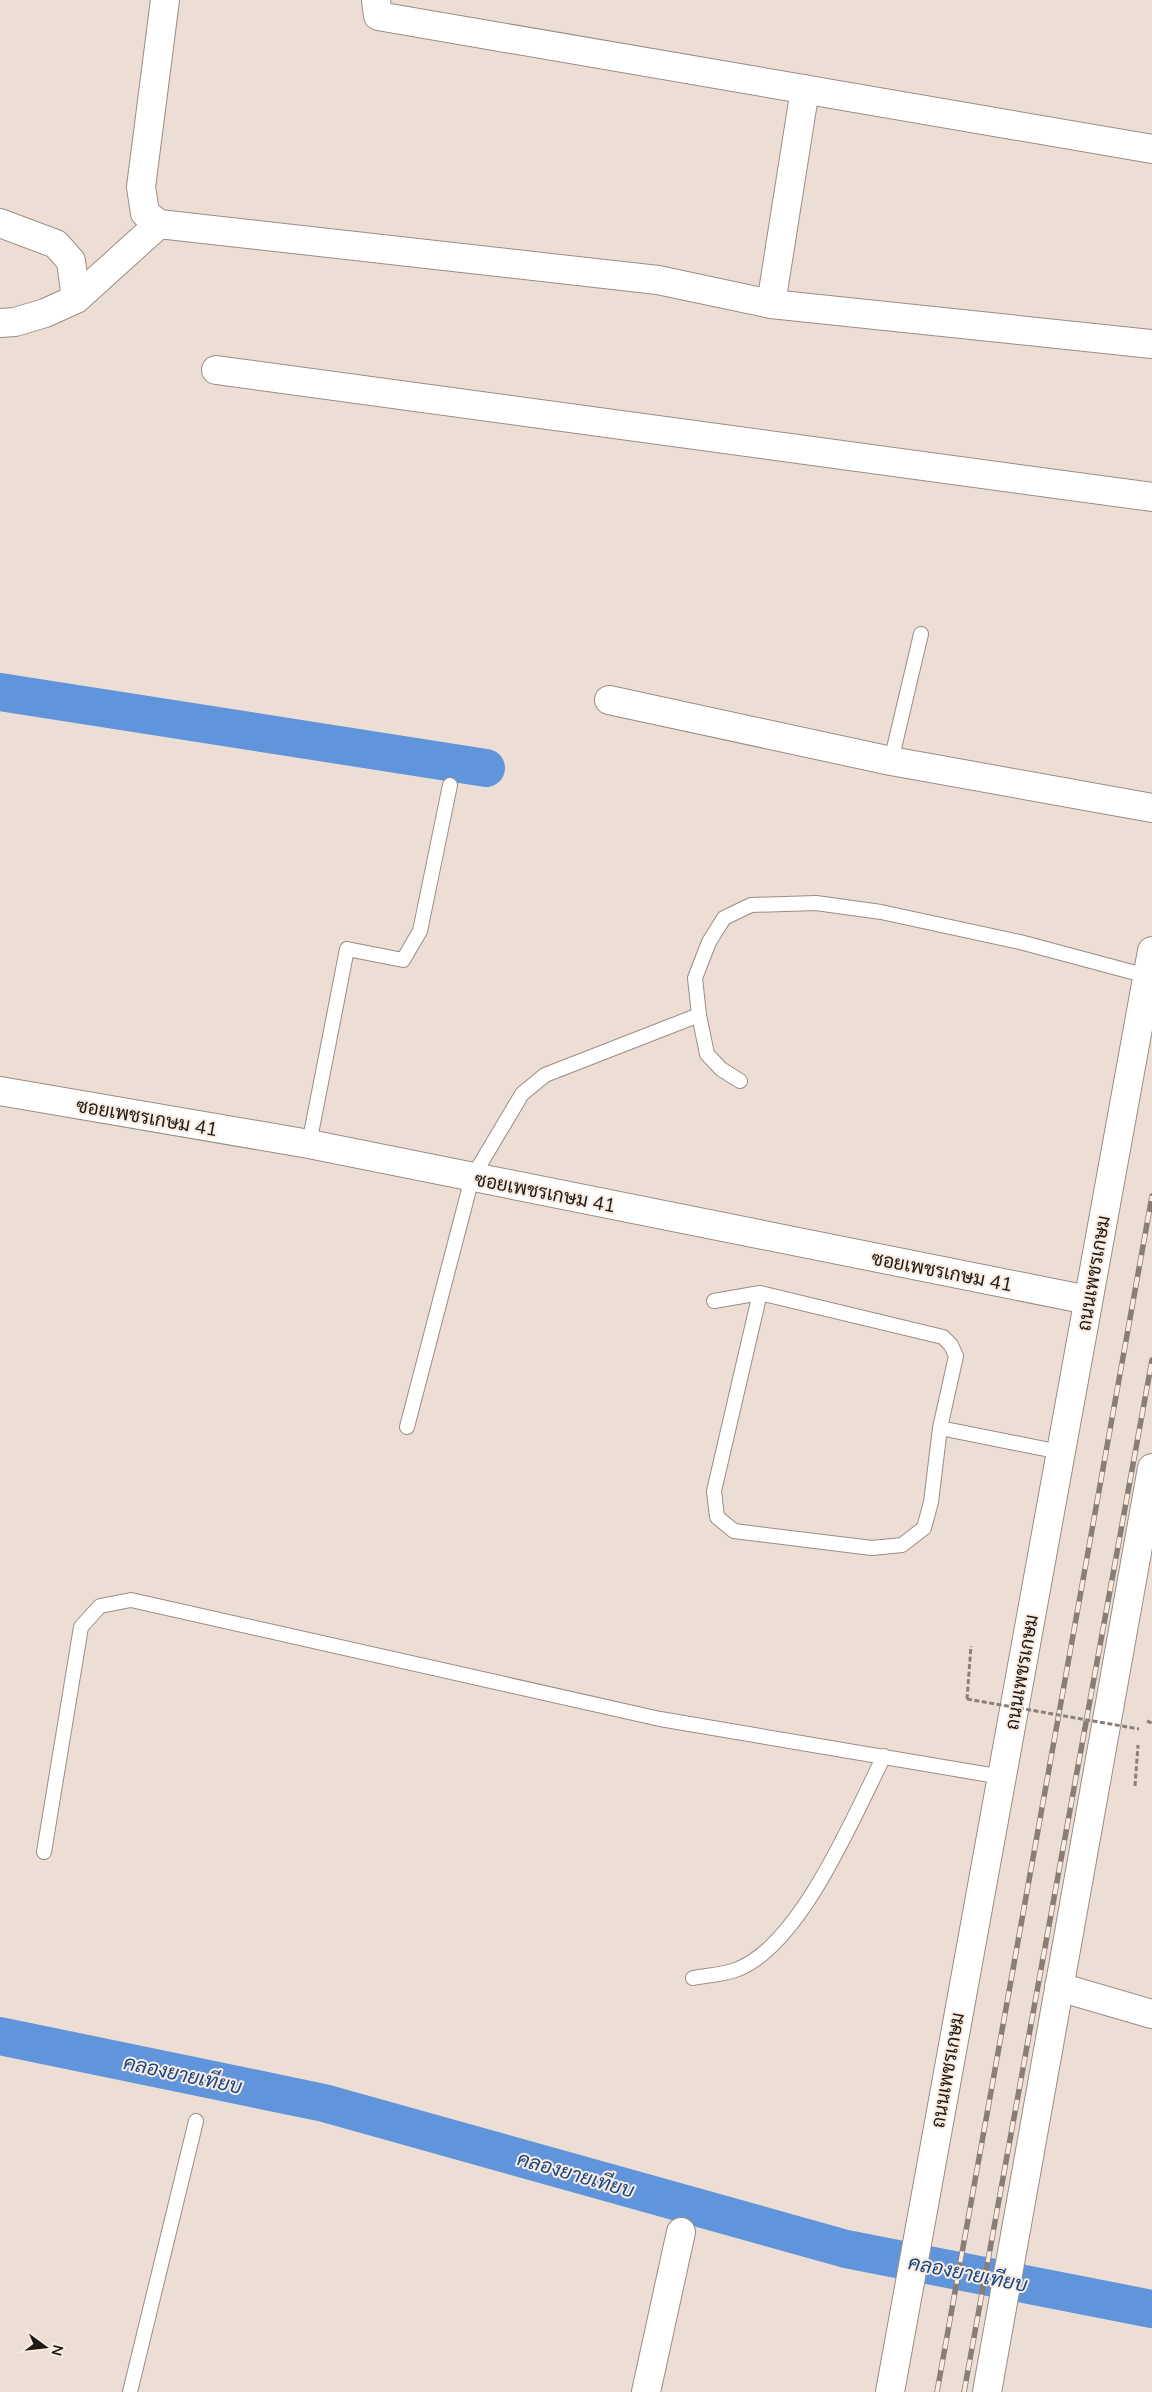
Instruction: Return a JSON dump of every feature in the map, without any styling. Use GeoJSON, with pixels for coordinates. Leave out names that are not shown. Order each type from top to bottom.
{"type":"FeatureCollection","features":[{"type":"Feature","properties":{"kind":"street"},"geometry":{"type":"LineString","coordinates":[[165,0],[141,187],[145,213],[159,224],[658,280],[771,304],[1152,344]]}},
{"type":"Feature","properties":{"kind":"street"},"geometry":{"type":"LineString","coordinates":[[376,0],[378,16],[1152,149]]}},
{"type":"Feature","properties":{"kind":"street"},"geometry":{"type":"LineString","coordinates":[[771,304],[805,89]]}},
{"type":"Feature","properties":{"kind":"street"},"geometry":{"type":"LineString","coordinates":[[0,224],[56,244],[70,261],[76,299]]}},
{"type":"Feature","properties":{"kind":"street"},"geometry":{"type":"LineString","coordinates":[[0,323],[45,313],[76,299],[159,224]]}},
{"type":"Feature","properties":{"kind":"street"},"geometry":{"type":"LineString","coordinates":[[216,370],[1152,496]]}},
{"type":"Feature","properties":{"kind":"street"},"geometry":{"type":"LineString","coordinates":[[609,700],[891,761],[1152,808]]}},
{"type":"Feature","properties":{"kind":"street","name":"ถนนเพชรเกษม"},"geometry":{"type":"LineString","coordinates":[[890,2392],[908,2298],[918,2227],[1150,968]]}},
{"type":"Feature","properties":{"kind":"street","name":"ซอยเพชรเกษม 41"},"geometry":{"type":"LineString","coordinates":[[0,1092],[309,1144],[1088,1300]]}},
{"type":"Feature","properties":{"kind":"street"},"geometry":{"type":"LineString","coordinates":[[987,2392],[1014,2249],[1059,1987],[1150,1497],[1152,1468]]}},
{"type":"Feature","properties":{"kind":"street"},"geometry":{"type":"LineString","coordinates":[[1059,1987],[1152,2014]]}},
{"type":"Feature","properties":{"kind":"street"},"geometry":{"type":"LineString","coordinates":[[646,2392],[681,2232]]}},
{"type":"Feature","properties":{"kind":"lane"},"geometry":{"type":"LineString","coordinates":[[891,761],[921,634]]}},
{"type":"Feature","properties":{"kind":"lane"},"geometry":{"type":"LineString","coordinates":[[309,1144],[347,949],[403,960],[420,931],[450,785]]}},
{"type":"Feature","properties":{"kind":"lane"},"geometry":{"type":"LineString","coordinates":[[740,1081],[722,1069],[707,1054],[699,1015],[695,978],[709,942],[724,918],[751,905],[816,903],[881,912],[1150,968]]}},
{"type":"Feature","properties":{"kind":"lane"},"geometry":{"type":"LineString","coordinates":[[407,1426],[472,1178],[522,1094],[545,1075],[699,1015]]}},
{"type":"Feature","properties":{"kind":"lane"},"geometry":{"type":"LineString","coordinates":[[714,1301],[760,1293],[943,1337],[951,1345],[956,1356],[940,1428],[931,1502],[924,1528],[902,1545],[872,1548],[734,1531],[717,1517],[714,1491],[760,1293]]}},
{"type":"Feature","properties":{"kind":"lane"},"geometry":{"type":"LineString","coordinates":[[940,1428],[1060,1452]]}},
{"type":"Feature","properties":{"kind":"lane"},"geometry":{"type":"LineString","coordinates":[[44,1852],[81,1628],[100,1606],[130,1600],[660,1719],[1002,1776]]}},
{"type":"Feature","properties":{"kind":"lane"},"geometry":{"type":"LineString","coordinates":[[693,1978],[737,1970],[764,1954],[807,1904],[838,1848],[884,1756]]}},
{"type":"Feature","properties":{"kind":"lane"},"geometry":{"type":"LineString","coordinates":[[130,2392],[196,2121]]}},
{"type":"Feature","properties":{"kind":"path"},"geometry":{"type":"LineString","coordinates":[[971,1646],[967,1699],[1139,1729],[1135,1786]]}},
{"type":"Feature","properties":{"kind":"path"},"geometry":{"type":"LineString","coordinates":[[1147,1721],[1152,1723]]}},
{"type":"Feature","properties":{"kind":"waterway"},"geometry":{"type":"LineString","coordinates":[[0,692],[486,768]]}},
{"type":"Feature","properties":{"kind":"waterway","name":"คลองยายเทียบ"},"geometry":{"type":"LineString","coordinates":[[0,2036],[324,2103],[846,2249],[1152,2309]]}},
{"type":"Feature","properties":{"kind":"railway"},"geometry":{"type":"LineString","coordinates":[[937,2392],[1152,1196]]}},
{"type":"Feature","properties":{"kind":"railway"},"geometry":{"type":"LineString","coordinates":[[964,2392],[1152,1360]]}}]}
